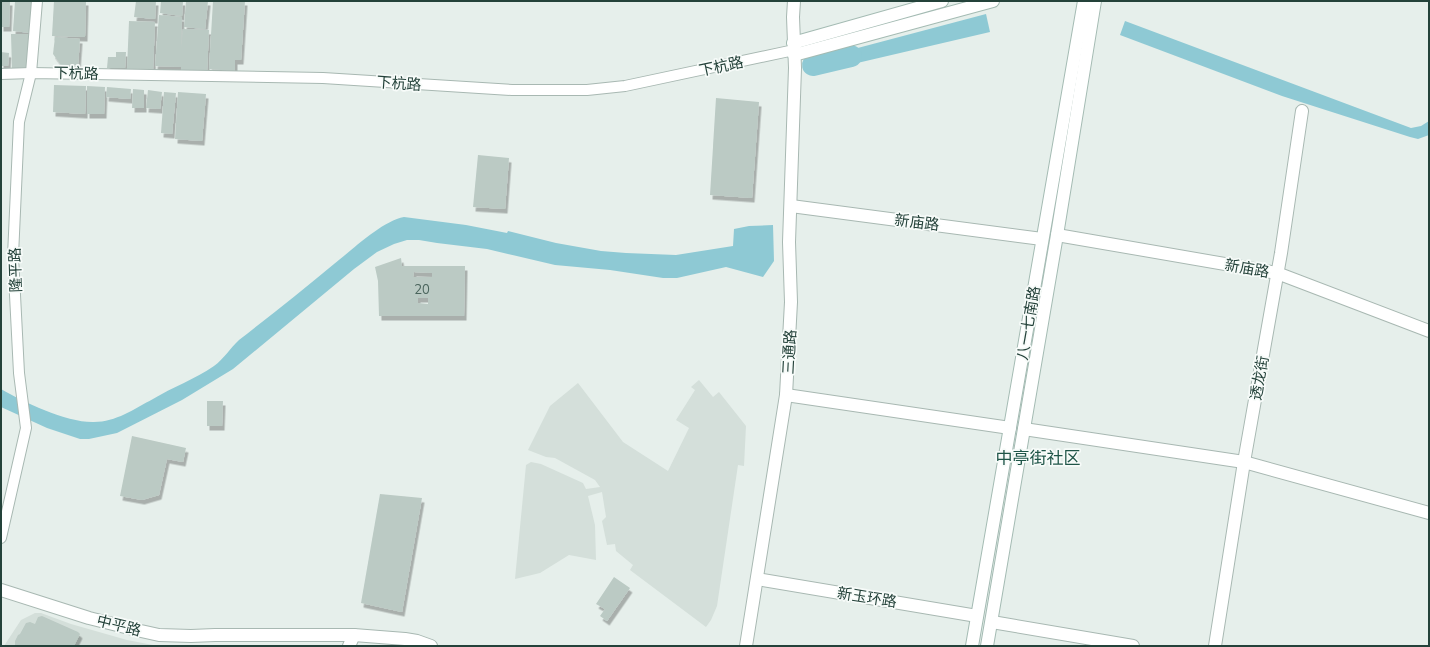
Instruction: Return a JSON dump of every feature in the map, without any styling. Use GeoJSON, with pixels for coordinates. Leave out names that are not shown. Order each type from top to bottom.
{"type":"FeatureCollection","features":[{"type":"Feature","properties":{"kind":"street","name":"隆平路"},"geometry":{"type":"LineString","coordinates":[[1,538],[26,428],[19,373],[13,256],[19,122],[31,73],[37,1]]}},
{"type":"Feature","properties":{"kind":"street","name":"三通路"},"geometry":{"type":"LineString","coordinates":[[746,646],[758,579],[786,395],[791,302],[790,242],[795,68],[794,1]]}},
{"type":"Feature","properties":{"kind":"street","name":"下杭路"},"geometry":{"type":"LineString","coordinates":[[794,50],[942,1]]}},
{"type":"Feature","properties":{"kind":"street","name":"下杭路"},"geometry":{"type":"LineString","coordinates":[[1,74],[31,73],[323,78],[512,90],[587,90],[625,86],[794,50],[993,1]]}},
{"type":"Feature","properties":{"kind":"street","name":"八一七南路"},"geometry":{"type":"LineString","coordinates":[[972,646],[1084,1]]}},
{"type":"Feature","properties":{"kind":"street","name":"八一七南路"},"geometry":{"type":"LineString","coordinates":[[987,646],[1095,1]]}},
{"type":"Feature","properties":{"kind":"street","name":"透龙街"},"geometry":{"type":"LineString","coordinates":[[1215,646],[1244,462],[1277,273],[1302,111]]}},
{"type":"Feature","properties":{"kind":"street","name":"新庙路"},"geometry":{"type":"LineString","coordinates":[[791,206],[1042,239]]}},
{"type":"Feature","properties":{"kind":"street","name":"新庙路"},"geometry":{"type":"LineString","coordinates":[[1057,235],[1277,273],[1429,331]]}},
{"type":"Feature","properties":{"kind":"street"},"geometry":{"type":"LineString","coordinates":[[786,395],[1010,428]]}},
{"type":"Feature","properties":{"kind":"street"},"geometry":{"type":"LineString","coordinates":[[1024,429],[1244,462],[1429,513]]}},
{"type":"Feature","properties":{"kind":"street","name":"新玉环路"},"geometry":{"type":"LineString","coordinates":[[758,579],[977,616]]}},
{"type":"Feature","properties":{"kind":"street","name":"中平路"},"geometry":{"type":"LineString","coordinates":[[1,590],[94,619],[159,634],[191,636],[354,634],[405,639],[431,646]]}},
{"type":"Feature","properties":{"kind":"street"},"geometry":{"type":"LineString","coordinates":[[992,622],[1133,646]]}},
{"type":"Feature","properties":{"kind":"street"},"geometry":{"type":"LineString","coordinates":[[349,646],[354,634]]}},
{"type":"Feature","properties":{"kind":"shaded area"},"geometry":{"type":"Polygon","coordinates":[[[699,380],[713,397],[719,392],[746,426],[744,466],[738,465],[717,606],[706,627],[630,570],[633,565],[616,551],[615,544],[607,545],[602,521],[606,517],[602,492],[588,496],[595,525],[596,560],[569,555],[540,573],[515,579],[526,465],[531,462],[541,464],[583,483],[586,489],[600,487],[595,480],[555,458],[546,457],[528,450],[550,406],[578,383],[623,442],[668,471],[689,428],[676,420],[695,390],[691,387],[699,380]]]}},
{"type":"Feature","properties":{"kind":"shaded area"},"geometry":{"type":"Polygon","coordinates":[[[35,613],[41,613],[71,624],[127,640],[153,645],[4,646],[21,620],[35,613]]]}},
{"type":"Feature","properties":{"kind":"water"},"geometry":{"type":"Polygon","coordinates":[[[986,14],[990,32],[823,71],[820,58],[986,14]]]}},
{"type":"Feature","properties":{"kind":"water"},"geometry":{"type":"Polygon","coordinates":[[[1125,21],[1411,128],[1421,126],[1429,121],[1429,135],[1418,139],[1410,137],[1282,96],[1120,35],[1125,21]]]}},
{"type":"Feature","properties":{"kind":"water"},"geometry":{"type":"Polygon","coordinates":[[[404,217],[466,225],[507,233],[508,231],[556,243],[601,251],[676,255],[733,246],[734,229],[749,226],[773,225],[774,261],[763,277],[726,267],[677,278],[663,278],[610,270],[555,265],[487,249],[419,240],[407,240],[377,252],[354,269],[233,369],[182,400],[117,433],[89,439],[80,439],[47,428],[1,407],[1,389],[46,411],[72,419],[94,422],[110,420],[125,414],[214,366],[239,340],[368,237],[386,224],[404,217]]]}},
{"type":"Feature","properties":{"kind":"building"},"geometry":{"type":"Polygon","coordinates":[[[1,1],[10,1],[9,27],[1,27],[1,1]]]}},
{"type":"Feature","properties":{"kind":"building"},"geometry":{"type":"Polygon","coordinates":[[[15,1],[33,1],[32,33],[13,31],[15,1]]]}},
{"type":"Feature","properties":{"kind":"building"},"geometry":{"type":"Polygon","coordinates":[[[54,1],[86,1],[85,37],[52,36],[54,1]]]}},
{"type":"Feature","properties":{"kind":"building"},"geometry":{"type":"Polygon","coordinates":[[[136,1],[156,1],[155,19],[134,17],[136,1]]]}},
{"type":"Feature","properties":{"kind":"building"},"geometry":{"type":"Polygon","coordinates":[[[161,1],[183,1],[182,16],[160,13],[161,1]]]}},
{"type":"Feature","properties":{"kind":"building"},"geometry":{"type":"Polygon","coordinates":[[[186,1],[208,1],[205,29],[184,27],[186,1]]]}},
{"type":"Feature","properties":{"kind":"building"},"geometry":{"type":"Polygon","coordinates":[[[213,1],[245,1],[241,60],[235,60],[235,71],[209,69],[213,1]]]}},
{"type":"Feature","properties":{"kind":"building"},"geometry":{"type":"Polygon","coordinates":[[[159,15],[182,17],[181,48],[183,29],[209,30],[207,72],[181,70],[181,67],[155,66],[159,15]]]}},
{"type":"Feature","properties":{"kind":"building"},"geometry":{"type":"Polygon","coordinates":[[[129,21],[155,22],[153,70],[127,69],[129,21]]]}},
{"type":"Feature","properties":{"kind":"building"},"geometry":{"type":"Polygon","coordinates":[[[11,34],[29,34],[29,68],[12,68],[11,34]]]}},
{"type":"Feature","properties":{"kind":"building"},"geometry":{"type":"Polygon","coordinates":[[[55,37],[80,39],[78,66],[61,65],[53,54],[55,37]]]}},
{"type":"Feature","properties":{"kind":"building"},"geometry":{"type":"Polygon","coordinates":[[[1,52],[9,53],[8,66],[1,66],[1,52]]]}},
{"type":"Feature","properties":{"kind":"building"},"geometry":{"type":"Polygon","coordinates":[[[116,52],[126,52],[125,68],[107,68],[108,57],[116,57],[116,52]]]}},
{"type":"Feature","properties":{"kind":"building"},"geometry":{"type":"Polygon","coordinates":[[[54,85],[86,86],[85,114],[53,112],[54,85]]]}},
{"type":"Feature","properties":{"kind":"building"},"geometry":{"type":"Polygon","coordinates":[[[87,86],[105,87],[104,114],[87,114],[87,86]]]}},
{"type":"Feature","properties":{"kind":"building"},"geometry":{"type":"Polygon","coordinates":[[[107,87],[131,89],[130,99],[106,97],[107,87]]]}},
{"type":"Feature","properties":{"kind":"building"},"geometry":{"type":"Polygon","coordinates":[[[133,89],[144,90],[144,108],[132,108],[133,89]]]}},
{"type":"Feature","properties":{"kind":"building"},"geometry":{"type":"Polygon","coordinates":[[[148,90],[162,92],[160,109],[146,108],[148,90]]]}},
{"type":"Feature","properties":{"kind":"building"},"geometry":{"type":"Polygon","coordinates":[[[164,92],[176,93],[172,134],[161,133],[164,92]]]}},
{"type":"Feature","properties":{"kind":"building"},"geometry":{"type":"Polygon","coordinates":[[[178,92],[206,94],[202,141],[175,139],[178,92]]]}},
{"type":"Feature","properties":{"kind":"building"},"geometry":{"type":"Polygon","coordinates":[[[716,98],[759,102],[752,198],[710,195],[716,98]]]}},
{"type":"Feature","properties":{"kind":"building"},"geometry":{"type":"Polygon","coordinates":[[[478,155],[509,158],[505,209],[473,207],[478,155]]]}},
{"type":"Feature","properties":{"kind":"building"},"geometry":{"type":"Polygon","coordinates":[[[401,258],[402,266],[465,266],[464,316],[379,316],[378,281],[375,267],[401,258]],[[414,272],[413,277],[432,277],[432,273],[414,272]],[[418,298],[418,303],[428,304],[428,298],[418,298]]]}},
{"type":"Feature","properties":{"kind":"building"},"geometry":{"type":"Polygon","coordinates":[[[207,401],[223,401],[222,426],[207,426],[207,401]]]}},
{"type":"Feature","properties":{"kind":"building"},"geometry":{"type":"Polygon","coordinates":[[[132,436],[186,448],[183,462],[167,459],[159,495],[142,500],[120,496],[132,436]]]}},
{"type":"Feature","properties":{"kind":"building"},"geometry":{"type":"Polygon","coordinates":[[[380,494],[422,498],[402,612],[361,603],[380,494]]]}},
{"type":"Feature","properties":{"kind":"building"},"geometry":{"type":"Polygon","coordinates":[[[614,577],[630,588],[607,621],[600,616],[605,609],[596,604],[614,577]]]}},
{"type":"Feature","properties":{"kind":"building"},"geometry":{"type":"Polygon","coordinates":[[[42,616],[78,632],[80,634],[74,646],[15,646],[15,641],[26,623],[30,622],[35,624],[38,617],[42,616]]]}},
{"type":"Feature","properties":{"kind":"waterway"},"geometry":{"type":"LineString","coordinates":[[813,65],[851,56]]}},
{"type":"Feature","properties":{"kind":"district","name":"中亭街社区"},"geometry":{"type":"Point","coordinates":[1038,457]}}]}
